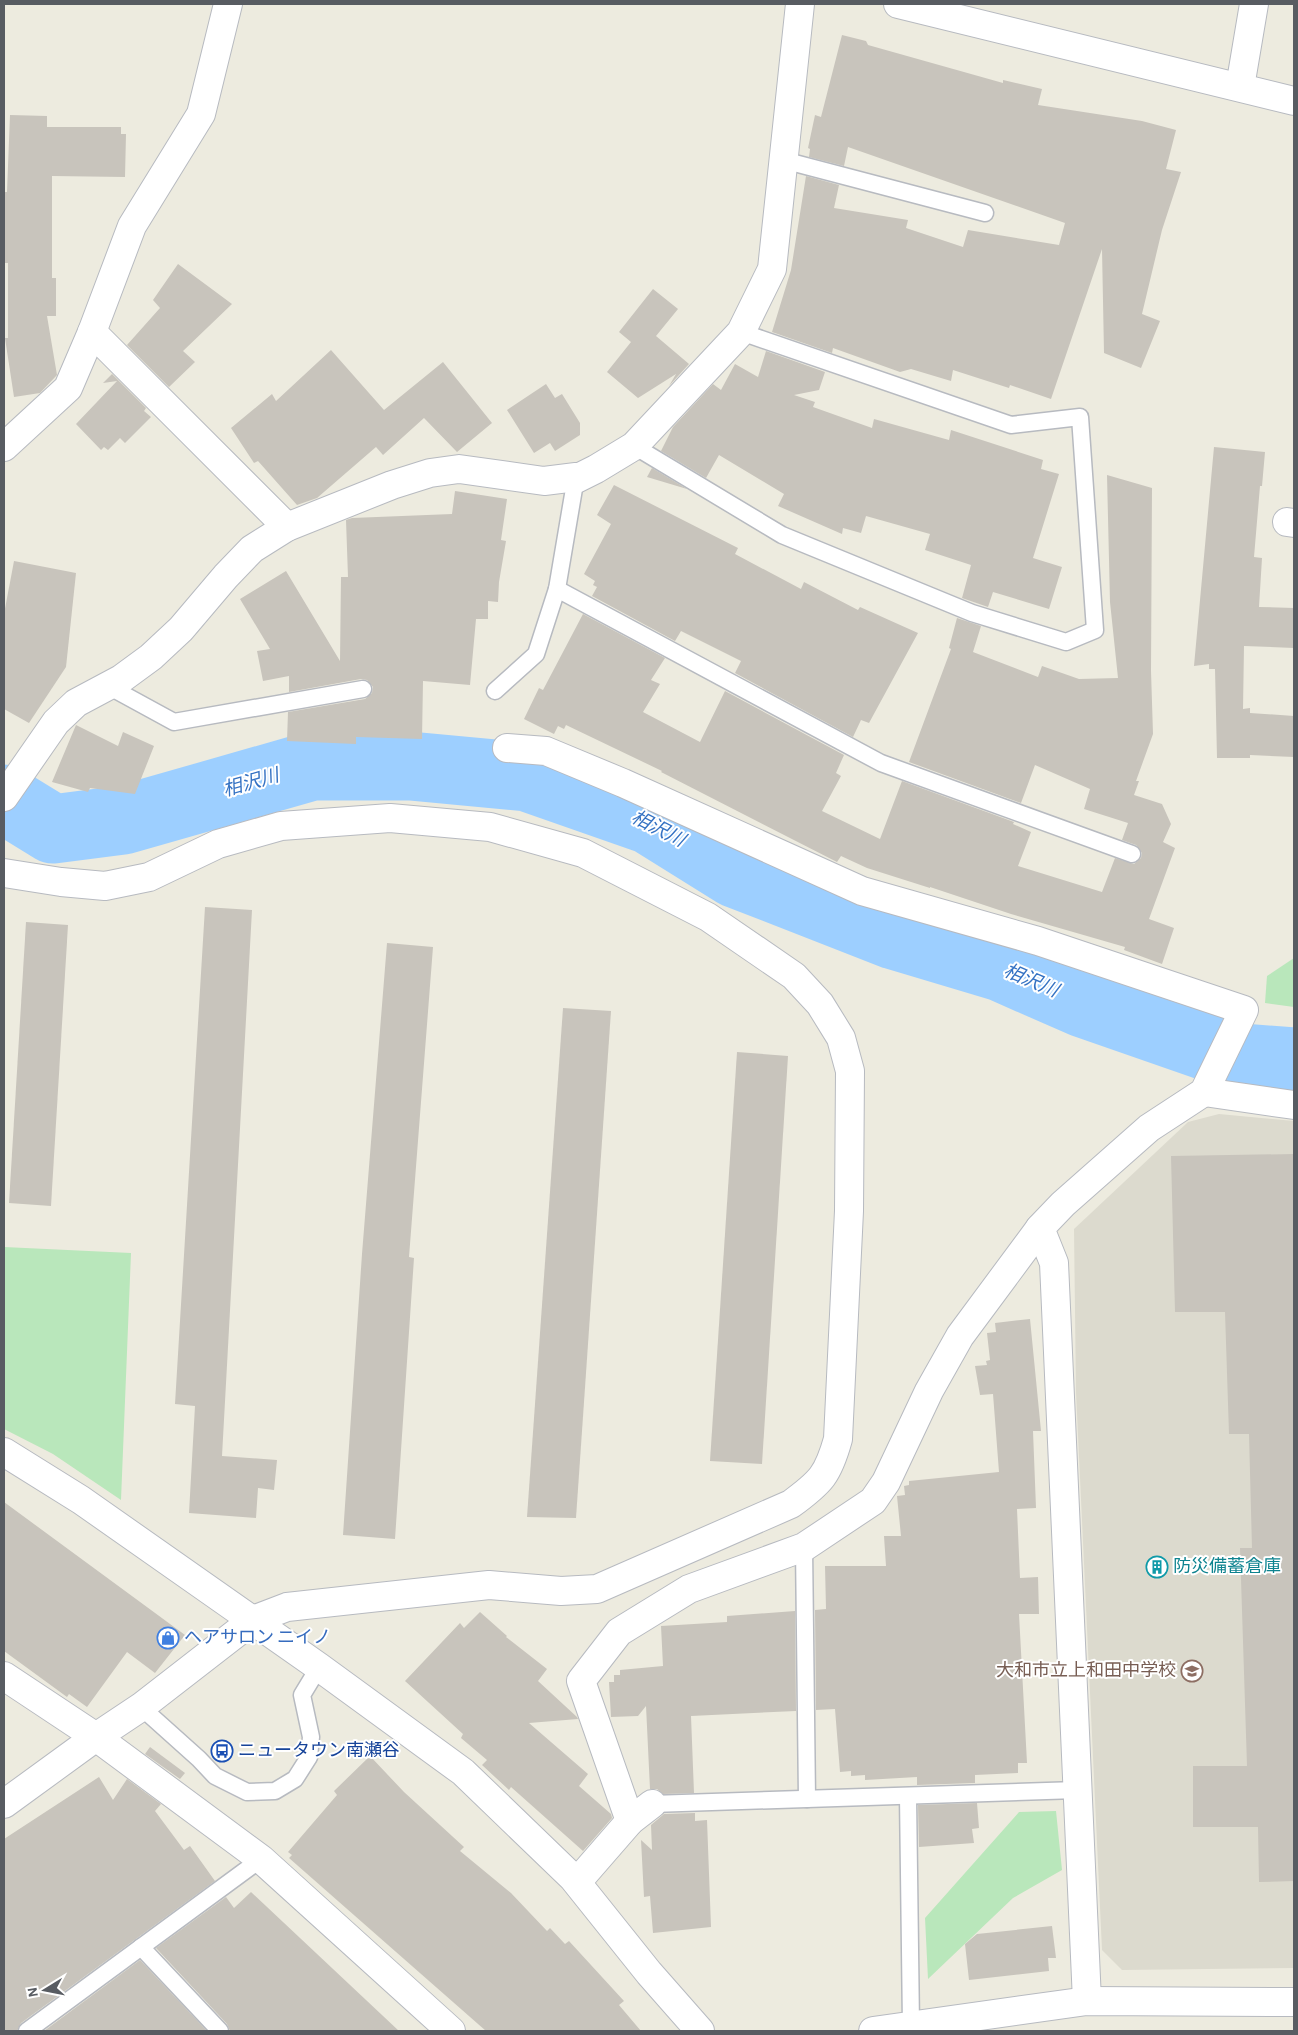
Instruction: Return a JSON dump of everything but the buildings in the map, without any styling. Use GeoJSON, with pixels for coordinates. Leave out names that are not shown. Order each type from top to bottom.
{"type":"FeatureCollection","features":[{"type":"Feature","properties":{"kind":"street"},"geometry":{"type":"LineString","coordinates":[[4,447],[68,388],[92,332],[132,226],[201,114],[228,4]]}},
{"type":"Feature","properties":{"kind":"street"},"geometry":{"type":"LineString","coordinates":[[11,787],[56,722],[76,703],[121,679],[151,656],[181,629],[226,576],[252,549],[287,526],[392,485],[430,473],[459,469],[544,481],[576,477],[576,479],[634,446],[741,332],[772,269],[800,4]]}},
{"type":"Feature","properties":{"kind":"street"},"geometry":{"type":"LineString","coordinates":[[898,4],[1294,101]]}},
{"type":"Feature","properties":{"kind":"street"},"geometry":{"type":"LineString","coordinates":[[1240,87],[1254,4]]}},
{"type":"Feature","properties":{"kind":"street"},"geometry":{"type":"LineString","coordinates":[[92,332],[287,526]]}},
{"type":"Feature","properties":{"kind":"street"},"geometry":{"type":"LineString","coordinates":[[507,748],[546,751],[623,783],[862,891],[1038,941],[1244,1010],[1204,1092],[1149,1128],[1063,1204],[1040,1228],[960,1336],[929,1391],[886,1482],[873,1501],[804,1548],[689,1589],[619,1632],[581,1681],[630,1821]]}},
{"type":"Feature","properties":{"kind":"street"},"geometry":{"type":"LineString","coordinates":[[4,873],[62,882],[105,886],[149,877],[218,844],[281,826],[390,818],[490,827],[583,853],[708,917],[794,976],[820,1004],[841,1038],[850,1071],[849,1210],[838,1439],[832,1462],[816,1486],[783,1508],[597,1589],[561,1591],[489,1585],[287,1607],[253,1620],[149,1714],[96,1737],[4,1804]]}},
{"type":"Feature","properties":{"kind":"street"},"geometry":{"type":"LineString","coordinates":[[1204,1092],[1294,1105]]}},
{"type":"Feature","properties":{"kind":"street"},"geometry":{"type":"LineString","coordinates":[[1040,1228],[1054,1263],[1087,2002]]}},
{"type":"Feature","properties":{"kind":"street"},"geometry":{"type":"LineString","coordinates":[[4,1452],[81,1500],[253,1620],[463,1772],[577,1882],[700,2031]]}},
{"type":"Feature","properties":{"kind":"street"},"geometry":{"type":"LineString","coordinates":[[4,1676],[96,1737],[261,1859],[451,2031]]}},
{"type":"Feature","properties":{"kind":"street"},"geometry":{"type":"LineString","coordinates":[[577,1882],[630,1821],[652,1804]]}},
{"type":"Feature","properties":{"kind":"street"},"geometry":{"type":"LineString","coordinates":[[873,2031],[1087,2002],[1294,2002]]}},
{"type":"Feature","properties":{"kind":"lane"},"geometry":{"type":"LineString","coordinates":[[783,160],[985,213]]}},
{"type":"Feature","properties":{"kind":"lane"},"geometry":{"type":"LineString","coordinates":[[634,446],[782,535],[972,614],[1066,642],[1095,630],[1080,417],[1011,425],[741,332]]}},
{"type":"Feature","properties":{"kind":"lane"},"geometry":{"type":"LineString","coordinates":[[495,691],[536,654],[557,589],[576,477]]}},
{"type":"Feature","properties":{"kind":"lane"},"geometry":{"type":"LineString","coordinates":[[557,589],[881,763],[1132,854]]}},
{"type":"Feature","properties":{"kind":"lane"},"geometry":{"type":"LineString","coordinates":[[108,686],[174,722],[363,689]]}},
{"type":"Feature","properties":{"kind":"lane"},"geometry":{"type":"LineString","coordinates":[[804,1548],[807,1799]]}},
{"type":"Feature","properties":{"kind":"lane"},"geometry":{"type":"LineString","coordinates":[[149,1714],[215,1776],[247,1792],[275,1791],[295,1779],[309,1757],[311,1737],[302,1695],[319,1667]]}},
{"type":"Feature","properties":{"kind":"lane"},"geometry":{"type":"LineString","coordinates":[[652,1804],[1077,1790]]}},
{"type":"Feature","properties":{"kind":"lane"},"geometry":{"type":"LineString","coordinates":[[908,1796],[911,2026]]}},
{"type":"Feature","properties":{"kind":"lane"},"geometry":{"type":"LineString","coordinates":[[27,2031],[261,1859]]}},
{"type":"Feature","properties":{"kind":"lane"},"geometry":{"type":"LineString","coordinates":[[142,1947],[220,2031]]}},
{"type":"Feature","properties":{"kind":"shaded area","name":"大和市立上和田中学校"},"geometry":{"type":"Polygon","coordinates":[[[1219,1114],[1294,1121],[1294,1968],[1122,1970],[1102,1950],[1076,1392],[1074,1229],[1188,1122],[1219,1114]]]}},
{"type":"Feature","properties":{"kind":"green space"},"geometry":{"type":"Polygon","coordinates":[[[1294,958],[1294,1007],[1265,1003],[1267,976],[1294,958]]]}},
{"type":"Feature","properties":{"kind":"green space"},"geometry":{"type":"Polygon","coordinates":[[[4,1247],[131,1253],[121,1500],[53,1454],[4,1429],[4,1247]]]}},
{"type":"Feature","properties":{"kind":"green space"},"geometry":{"type":"Polygon","coordinates":[[[1056,1811],[1062,1870],[1013,1898],[928,1979],[925,1918],[1019,1812],[1056,1811]]]}},
{"type":"Feature","properties":{"kind":"waterway","name":"相沢川"},"geometry":{"type":"LineString","coordinates":[[4,799],[53,829],[123,820],[312,766],[410,766],[527,777],[650,820],[735,873],[894,935],[1001,967],[1083,1003],[1241,1058],[1294,1062]]}},
{"type":"Feature","properties":{"kind":"place","name":"防災備蓄倉庫"},"geometry":{"type":"Point","coordinates":[1157,1567]}},
{"type":"Feature","properties":{"kind":"place","name":"ヘアサロン ニイノ"},"geometry":{"type":"Point","coordinates":[168,1638]}},
{"type":"Feature","properties":{"kind":"place","name":"大和市立上和田中学校"},"geometry":{"type":"Point","coordinates":[1192,1671]}},
{"type":"Feature","properties":{"kind":"place","name":"ニュータウン南瀬谷"},"geometry":{"type":"Point","coordinates":[222,1751]}}]}
